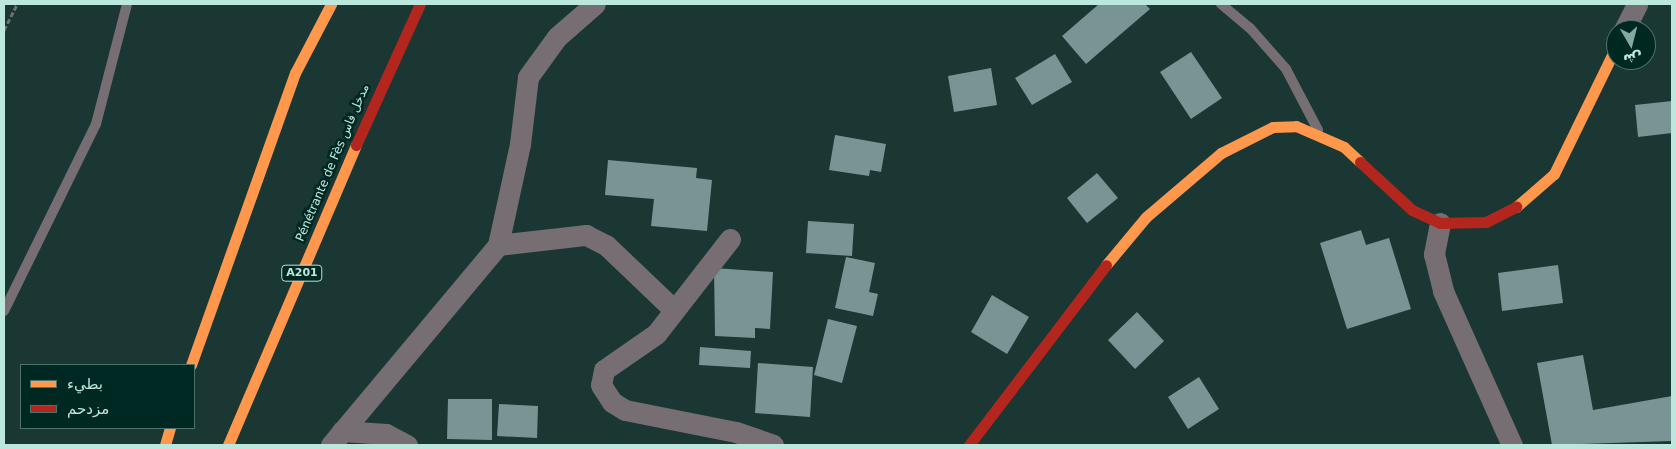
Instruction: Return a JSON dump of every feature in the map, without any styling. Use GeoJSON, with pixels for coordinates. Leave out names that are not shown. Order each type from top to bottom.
{"type":"FeatureCollection","features":[{"type":"Feature","properties":{"kind":"main road"},"geometry":{"type":"LineString","coordinates":[[191,364],[295,72],[331,4]]}},
{"type":"Feature","properties":{"kind":"main road","name":"Pénétrante de Fès مدخل فاس"},"geometry":{"type":"LineString","coordinates":[[228,445],[375,99],[420,4]]}},
{"type":"Feature","properties":{"kind":"main road"},"geometry":{"type":"LineString","coordinates":[[969,445],[1078,299],[1146,217],[1188,178],[1221,153],[1273,128],[1296,126],[1319,133],[1344,147],[1412,210],[1440,223],[1486,222],[1510,213],[1534,195],[1554,174],[1606,67]]}},
{"type":"Feature","properties":{"kind":"main road"},"geometry":{"type":"LineString","coordinates":[[165,445],[170,429]]}},
{"type":"Feature","properties":{"kind":"street"},"geometry":{"type":"LineString","coordinates":[[336,438],[498,245],[520,144],[528,77],[557,37],[595,4]]}},
{"type":"Feature","properties":{"kind":"street"},"geometry":{"type":"LineString","coordinates":[[1629,20],[1637,4]]}},
{"type":"Feature","properties":{"kind":"street"},"geometry":{"type":"LineString","coordinates":[[1440,223],[1434,254],[1443,291],[1512,445]]}},
{"type":"Feature","properties":{"kind":"street"},"geometry":{"type":"LineString","coordinates":[[498,245],[586,236],[606,245],[674,310]]}},
{"type":"Feature","properties":{"kind":"street"},"geometry":{"type":"LineString","coordinates":[[730,239],[674,310],[634,352],[604,370],[604,394],[625,410],[736,432],[773,445]]}},
{"type":"Feature","properties":{"kind":"street"},"geometry":{"type":"LineString","coordinates":[[336,438],[386,434],[407,445]]}},
{"type":"Feature","properties":{"kind":"lane"},"geometry":{"type":"LineString","coordinates":[[4,311],[96,124],[127,4]]}},
{"type":"Feature","properties":{"kind":"lane"},"geometry":{"type":"LineString","coordinates":[[1221,4],[1286,69],[1319,133]]}},
{"type":"Feature","properties":{"kind":"path"},"geometry":{"type":"LineString","coordinates":[[4,30],[18,4]]}},
{"type":"Feature","properties":{"kind":"building"},"geometry":{"type":"Polygon","coordinates":[[[1099,4],[1145,4],[1150,9],[1086,64],[1062,36],[1099,4]]]}},
{"type":"Feature","properties":{"kind":"building"},"geometry":{"type":"Polygon","coordinates":[[[1191,52],[1222,98],[1191,119],[1160,72],[1191,52]]]}},
{"type":"Feature","properties":{"kind":"building"},"geometry":{"type":"Polygon","coordinates":[[[1055,54],[1072,82],[1032,105],[1015,78],[1055,54]]]}},
{"type":"Feature","properties":{"kind":"building"},"geometry":{"type":"Polygon","coordinates":[[[991,68],[997,105],[954,112],[948,76],[991,68]]]}},
{"type":"Feature","properties":{"kind":"building"},"geometry":{"type":"Polygon","coordinates":[[[1672,101],[1672,133],[1638,137],[1635,105],[1672,101]]]}},
{"type":"Feature","properties":{"kind":"building"},"geometry":{"type":"Polygon","coordinates":[[[835,135],[886,144],[881,172],[870,170],[869,176],[829,170],[835,135]]]}},
{"type":"Feature","properties":{"kind":"building"},"geometry":{"type":"Polygon","coordinates":[[[608,160],[697,168],[696,178],[712,180],[707,231],[651,226],[654,199],[605,195],[608,160]]]}},
{"type":"Feature","properties":{"kind":"building"},"geometry":{"type":"Polygon","coordinates":[[[1097,173],[1118,198],[1087,223],[1067,198],[1097,173]]]}},
{"type":"Feature","properties":{"kind":"building"},"geometry":{"type":"Polygon","coordinates":[[[808,221],[854,224],[852,256],[806,253],[808,221]]]}},
{"type":"Feature","properties":{"kind":"building"},"geometry":{"type":"Polygon","coordinates":[[[1361,230],[1366,245],[1389,238],[1411,309],[1347,329],[1320,243],[1361,230]]]}},
{"type":"Feature","properties":{"kind":"building"},"geometry":{"type":"Polygon","coordinates":[[[846,257],[875,263],[869,292],[878,294],[873,316],[835,308],[846,257]]]}},
{"type":"Feature","properties":{"kind":"building"},"geometry":{"type":"Polygon","coordinates":[[[1558,265],[1563,303],[1502,311],[1498,273],[1558,265]]]}},
{"type":"Feature","properties":{"kind":"building"},"geometry":{"type":"Polygon","coordinates":[[[714,268],[773,272],[770,329],[755,328],[755,338],[715,336],[714,268]]]}},
{"type":"Feature","properties":{"kind":"building"},"geometry":{"type":"Polygon","coordinates":[[[992,295],[1029,317],[1007,354],[971,332],[992,295]]]}},
{"type":"Feature","properties":{"kind":"building"},"geometry":{"type":"Polygon","coordinates":[[[1137,312],[1164,341],[1135,369],[1108,340],[1137,312]]]}},
{"type":"Feature","properties":{"kind":"building"},"geometry":{"type":"Polygon","coordinates":[[[828,319],[857,326],[842,383],[814,375],[828,319]]]}},
{"type":"Feature","properties":{"kind":"building"},"geometry":{"type":"Polygon","coordinates":[[[700,347],[751,351],[750,368],[699,365],[700,347]]]}},
{"type":"Feature","properties":{"kind":"building"},"geometry":{"type":"Polygon","coordinates":[[[1583,355],[1593,410],[1672,396],[1672,441],[1552,445],[1537,363],[1583,355]]]}},
{"type":"Feature","properties":{"kind":"building"},"geometry":{"type":"Polygon","coordinates":[[[758,363],[813,367],[810,417],[755,413],[758,363]]]}},
{"type":"Feature","properties":{"kind":"building"},"geometry":{"type":"Polygon","coordinates":[[[1199,377],[1219,409],[1188,429],[1168,397],[1199,377]]]}},
{"type":"Feature","properties":{"kind":"building"},"geometry":{"type":"Polygon","coordinates":[[[448,399],[492,399],[492,440],[447,439],[448,399]]]}},
{"type":"Feature","properties":{"kind":"building"},"geometry":{"type":"Polygon","coordinates":[[[499,404],[538,406],[537,438],[497,436],[499,404]]]}},
{"type":"Feature","properties":{"kind":"traffic: slow"},"geometry":{"type":"LineString","coordinates":[[191,364],[295,73],[331,4]]}},
{"type":"Feature","properties":{"kind":"traffic: slow"},"geometry":{"type":"LineString","coordinates":[[1516,207],[1554,174],[1606,67]]}},
{"type":"Feature","properties":{"kind":"traffic: slow"},"geometry":{"type":"LineString","coordinates":[[1106,265],[1146,217],[1221,153],[1273,127],[1296,126],[1344,147],[1360,162]]}},
{"type":"Feature","properties":{"kind":"traffic: slow"},"geometry":{"type":"LineString","coordinates":[[228,445],[356,145]]}},
{"type":"Feature","properties":{"kind":"traffic: slow"},"geometry":{"type":"LineString","coordinates":[[165,445],[170,429]]}},
{"type":"Feature","properties":{"kind":"traffic: jam"},"geometry":{"type":"LineString","coordinates":[[356,145],[420,4]]}},
{"type":"Feature","properties":{"kind":"traffic: jam"},"geometry":{"type":"LineString","coordinates":[[1360,162],[1412,210],[1440,223],[1486,222],[1516,207]]}},
{"type":"Feature","properties":{"kind":"traffic: jam"},"geometry":{"type":"LineString","coordinates":[[969,445],[1106,265]]}}]}
